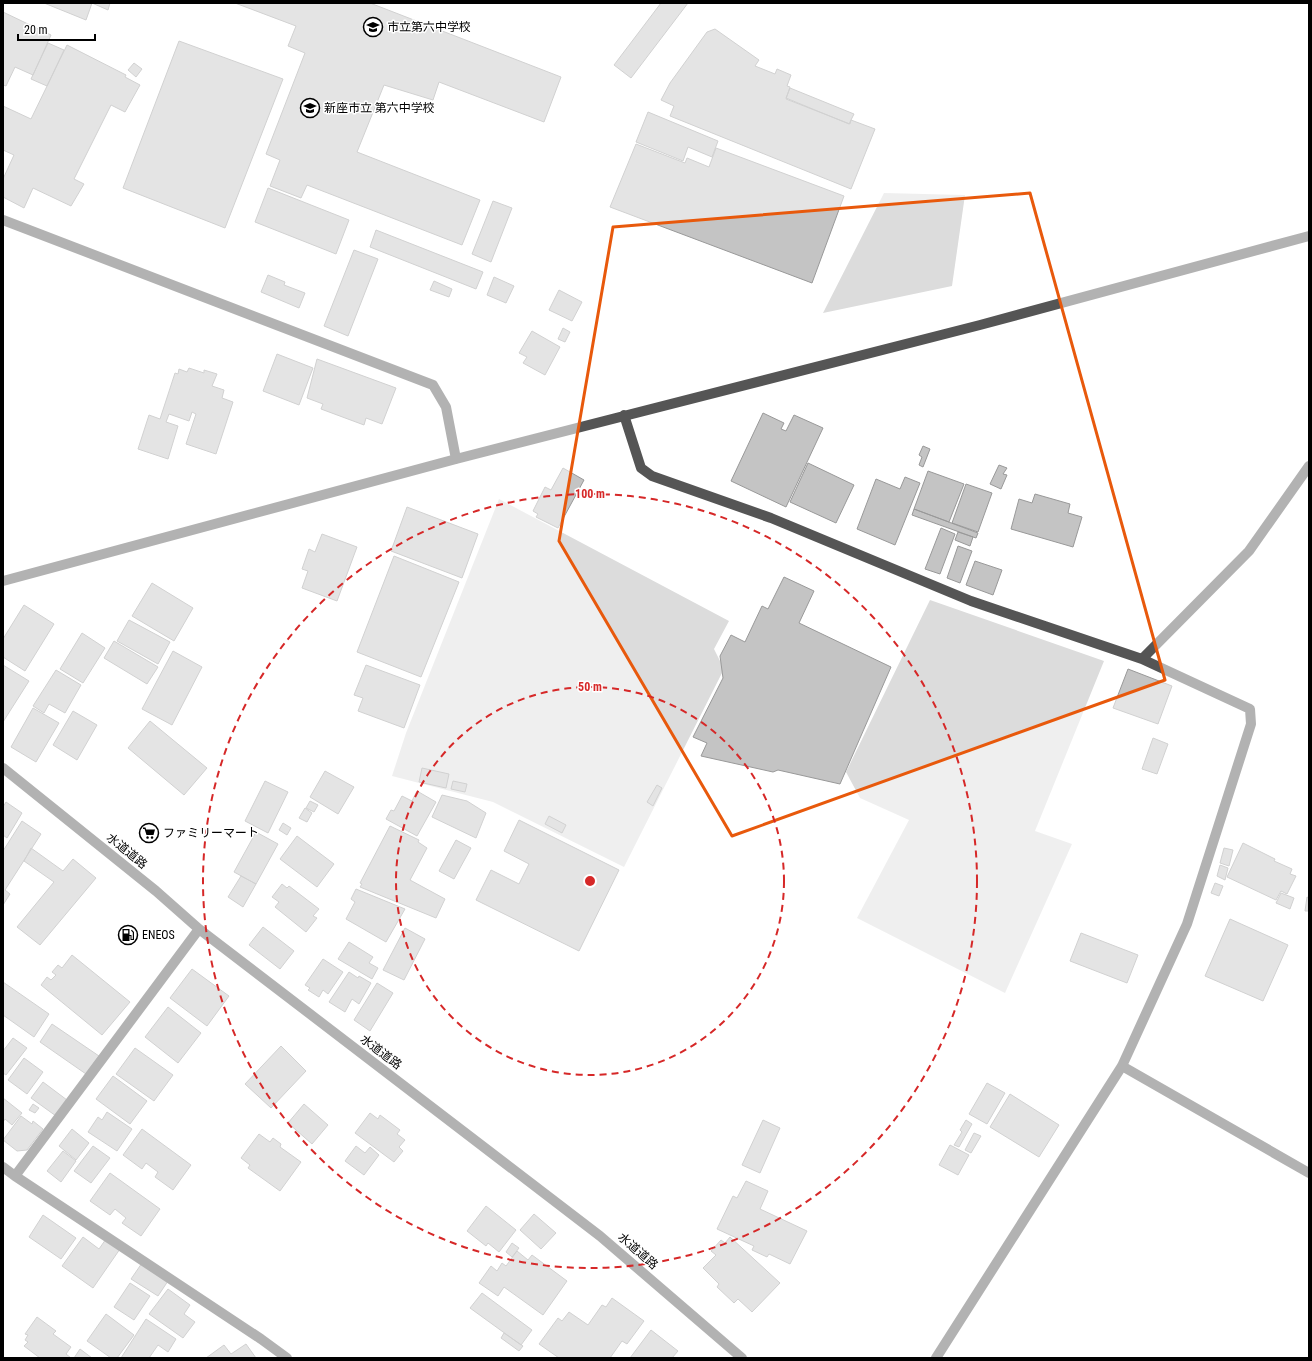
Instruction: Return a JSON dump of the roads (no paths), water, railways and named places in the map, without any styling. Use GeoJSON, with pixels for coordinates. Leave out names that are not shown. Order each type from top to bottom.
{"type":"FeatureCollection","features":[{"type":"Feature","properties":{"kind":"street"},"geometry":{"type":"LineString","coordinates":[[3,220],[433,384],[446,407],[456,459]]}},
{"type":"Feature","properties":{"kind":"street"},"geometry":{"type":"LineString","coordinates":[[3,581],[456,459],[980,325],[1309,236]]}},
{"type":"Feature","properties":{"kind":"street"},"geometry":{"type":"LineString","coordinates":[[624,415],[641,468],[652,476],[771,518],[971,601],[1142,660],[1250,709],[1251,724],[1187,924],[1122,1066],[936,1358]]}},
{"type":"Feature","properties":{"kind":"street"},"geometry":{"type":"LineString","coordinates":[[1142,660],[1249,551],[1309,466]]}},
{"type":"Feature","properties":{"kind":"street","name":"水道道路"},"geometry":{"type":"LineString","coordinates":[[3,768],[156,892],[199,929],[600,1236],[742,1358]]}},
{"type":"Feature","properties":{"kind":"street"},"geometry":{"type":"LineString","coordinates":[[15,1176],[199,929]]}},
{"type":"Feature","properties":{"kind":"street"},"geometry":{"type":"LineString","coordinates":[[1122,1066],[1309,1173]]}},
{"type":"Feature","properties":{"kind":"street"},"geometry":{"type":"LineString","coordinates":[[3,1167],[261,1339],[287,1358]]}},
{"type":"Feature","properties":{"kind":"place","name":"市立第六中学校"},"geometry":{"type":"Point","coordinates":[373,27]}},
{"type":"Feature","properties":{"kind":"place","name":"新座市立 第六中学校"},"geometry":{"type":"Point","coordinates":[310,108]}},
{"type":"Feature","properties":{"kind":"place","name":"ファミリーマート"},"geometry":{"type":"Point","coordinates":[149,833]}},
{"type":"Feature","properties":{"kind":"place","name":"ENEOS"},"geometry":{"type":"Point","coordinates":[128,935]}}]}
